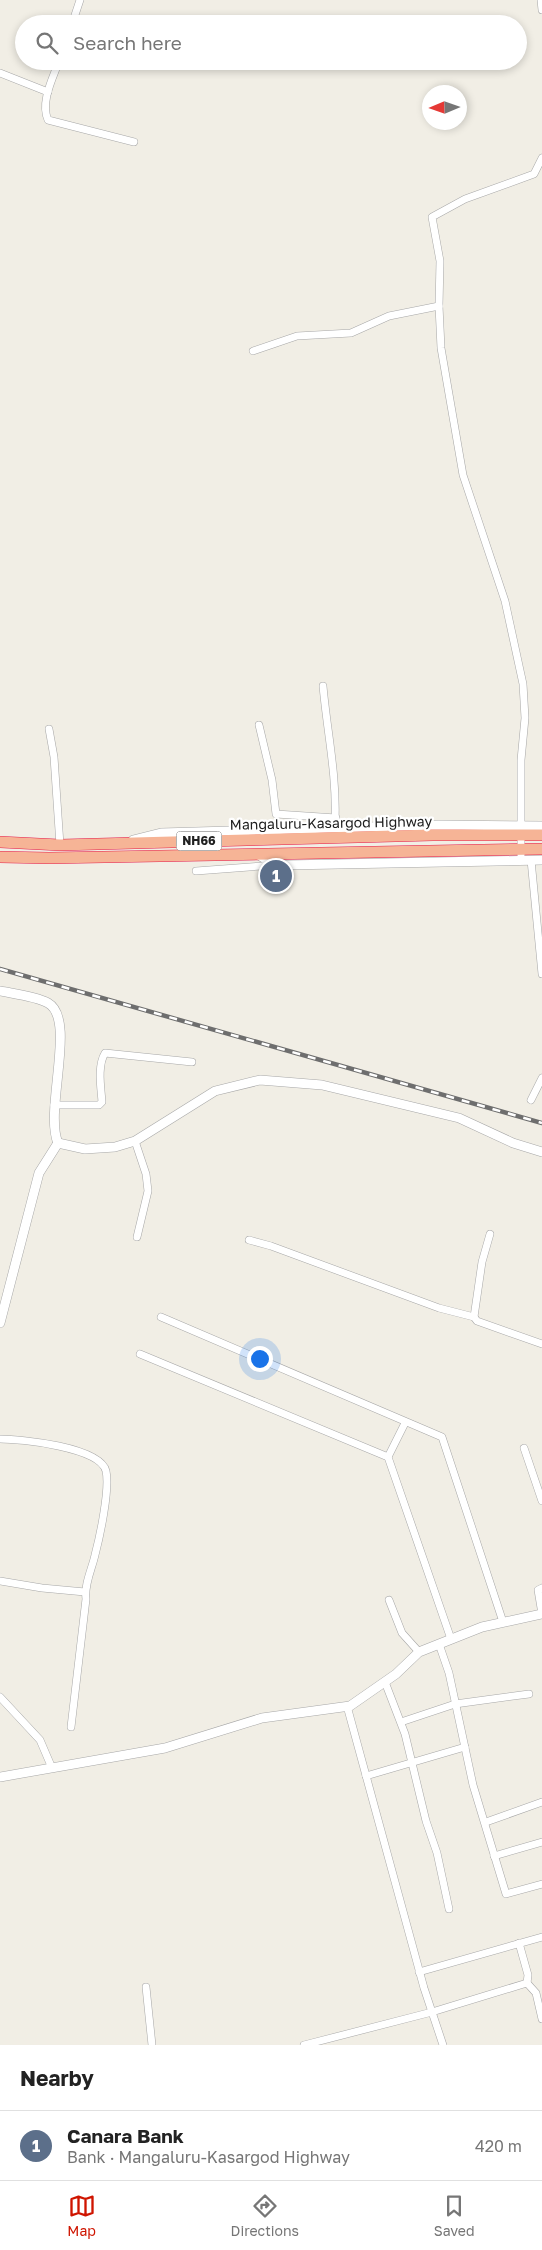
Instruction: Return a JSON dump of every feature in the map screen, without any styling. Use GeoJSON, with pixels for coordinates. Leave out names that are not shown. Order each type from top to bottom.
{"type":"FeatureCollection","features":[{"type":"Feature","properties":{"kind":"highway","name":"Mangaluru-Kasargod Highway"},"geometry":{"type":"LineString","coordinates":[[0,842],[60,845],[520,830],[542,835]]}},
{"type":"Feature","properties":{"kind":"highway","name":"NH66"},"geometry":{"type":"LineString","coordinates":[[0,857],[257,854],[520,855],[542,849]]}},
{"type":"Feature","properties":{"kind":"street"},"geometry":{"type":"LineString","coordinates":[[75,15],[80,0]]}},
{"type":"Feature","properties":{"kind":"street"},"geometry":{"type":"LineString","coordinates":[[541,0],[542,10]]}},
{"type":"Feature","properties":{"kind":"street"},"geometry":{"type":"LineString","coordinates":[[56,70],[48,92],[46,110],[48,120],[134,142]]}},
{"type":"Feature","properties":{"kind":"street"},"geometry":{"type":"LineString","coordinates":[[0,73],[48,92]]}},
{"type":"Feature","properties":{"kind":"street"},"geometry":{"type":"LineString","coordinates":[[520,855],[521,760],[525,718],[523,684],[505,601],[463,475],[441,348],[439,306],[440,261],[432,217],[465,199],[534,174],[542,158]]}},
{"type":"Feature","properties":{"kind":"street"},"geometry":{"type":"LineString","coordinates":[[534,174],[542,178]]}},
{"type":"Feature","properties":{"kind":"street"},"geometry":{"type":"LineString","coordinates":[[253,351],[297,336],[351,333],[389,316],[439,306]]}},
{"type":"Feature","properties":{"kind":"street"},"geometry":{"type":"LineString","coordinates":[[323,686],[332,755],[335,829]]}},
{"type":"Feature","properties":{"kind":"street"},"geometry":{"type":"LineString","coordinates":[[259,725],[272,780],[276,814],[336,818]]}},
{"type":"Feature","properties":{"kind":"street"},"geometry":{"type":"LineString","coordinates":[[49,729],[54,757],[60,845]]}},
{"type":"Feature","properties":{"kind":"street"},"geometry":{"type":"LineString","coordinates":[[118,843],[161,833],[438,825],[520,830],[542,826]]}},
{"type":"Feature","properties":{"kind":"street"},"geometry":{"type":"LineString","coordinates":[[257,854],[276,865]]}},
{"type":"Feature","properties":{"kind":"street"},"geometry":{"type":"LineString","coordinates":[[196,871],[276,865],[520,855],[531,860],[542,860]]}},
{"type":"Feature","properties":{"kind":"street"},"geometry":{"type":"LineString","coordinates":[[531,860],[542,974]]}},
{"type":"Feature","properties":{"kind":"street"},"geometry":{"type":"LineString","coordinates":[[0,991],[41,1000],[57,1010],[61,1023],[62,1040],[53,1128],[58,1143]]}},
{"type":"Feature","properties":{"kind":"street"},"geometry":{"type":"LineString","coordinates":[[54,1105],[99,1105],[102,1102],[102,1058],[105,1053],[192,1062]]}},
{"type":"Feature","properties":{"kind":"street"},"geometry":{"type":"LineString","coordinates":[[531,1100],[542,1078]]}},
{"type":"Feature","properties":{"kind":"street"},"geometry":{"type":"LineString","coordinates":[[58,1143],[85,1149],[115,1147],[135,1141],[216,1091],[260,1080],[322,1085],[459,1118],[513,1143],[542,1152]]}},
{"type":"Feature","properties":{"kind":"street"},"geometry":{"type":"LineString","coordinates":[[135,1141],[146,1174],[148,1191],[136,1237]]}},
{"type":"Feature","properties":{"kind":"street"},"geometry":{"type":"LineString","coordinates":[[0,1324],[39,1173],[58,1143]]}},
{"type":"Feature","properties":{"kind":"street"},"geometry":{"type":"LineString","coordinates":[[474,1317],[482,1262],[490,1234]]}},
{"type":"Feature","properties":{"kind":"street"},"geometry":{"type":"LineString","coordinates":[[249,1240],[272,1246],[439,1308],[474,1317],[477,1321],[542,1344]]}},
{"type":"Feature","properties":{"kind":"street"},"geometry":{"type":"LineString","coordinates":[[161,1317],[400,1419],[405,1423],[435,1433],[442,1438],[503,1622]]}},
{"type":"Feature","properties":{"kind":"street"},"geometry":{"type":"LineString","coordinates":[[140,1354],[388,1457]]}},
{"type":"Feature","properties":{"kind":"street"},"geometry":{"type":"LineString","coordinates":[[405,1423],[388,1457],[451,1639]]}},
{"type":"Feature","properties":{"kind":"street"},"geometry":{"type":"LineString","coordinates":[[0,1439],[22,1439],[89,1454],[106,1471],[102,1520],[96,1553],[85,1592],[86,1599],[72,1727]]}},
{"type":"Feature","properties":{"kind":"street"},"geometry":{"type":"LineString","coordinates":[[524,1448],[542,1501]]}},
{"type":"Feature","properties":{"kind":"street"},"geometry":{"type":"LineString","coordinates":[[0,1581],[42,1588],[85,1592]]}},
{"type":"Feature","properties":{"kind":"street"},"geometry":{"type":"LineString","coordinates":[[0,1777],[165,1748],[262,1718],[347,1706],[396,1674],[419,1652],[482,1627],[542,1614],[537,1594],[538,1590],[542,1588]]}},
{"type":"Feature","properties":{"kind":"street"},"geometry":{"type":"LineString","coordinates":[[389,1600],[402,1633],[419,1652]]}},
{"type":"Feature","properties":{"kind":"street"},"geometry":{"type":"LineString","coordinates":[[439,1644],[449,1673],[473,1785],[486,1822],[506,1894],[542,1884]]}},
{"type":"Feature","properties":{"kind":"street"},"geometry":{"type":"LineString","coordinates":[[385,1682],[401,1722],[450,1909]]}},
{"type":"Feature","properties":{"kind":"street"},"geometry":{"type":"LineString","coordinates":[[401,1722],[455,1704],[529,1694]]}},
{"type":"Feature","properties":{"kind":"street"},"geometry":{"type":"LineString","coordinates":[[0,1697],[40,1740],[52,1768]]}},
{"type":"Feature","properties":{"kind":"street"},"geometry":{"type":"LineString","coordinates":[[347,1706],[419,1972],[443,2045]]}},
{"type":"Feature","properties":{"kind":"street"},"geometry":{"type":"LineString","coordinates":[[366,1776],[465,1747]]}},
{"type":"Feature","properties":{"kind":"street"},"geometry":{"type":"LineString","coordinates":[[486,1822],[542,1802]]}},
{"type":"Feature","properties":{"kind":"street"},"geometry":{"type":"LineString","coordinates":[[494,1856],[542,1842]]}},
{"type":"Feature","properties":{"kind":"street"},"geometry":{"type":"LineString","coordinates":[[419,1972],[542,1937]]}},
{"type":"Feature","properties":{"kind":"street"},"geometry":{"type":"LineString","coordinates":[[519,1944],[528,1976],[527,1983]]}},
{"type":"Feature","properties":{"kind":"street"},"geometry":{"type":"LineString","coordinates":[[527,1983],[539,1993],[542,2018]]}},
{"type":"Feature","properties":{"kind":"street"},"geometry":{"type":"LineString","coordinates":[[304,2045],[432,2012],[527,1983]]}},
{"type":"Feature","properties":{"kind":"street"},"geometry":{"type":"LineString","coordinates":[[146,1987],[152,2045]]}},
{"type":"Feature","properties":{"kind":"railway"},"geometry":{"type":"LineString","coordinates":[[0,969],[542,1123]]}},
{"type":"Feature","properties":{"kind":"place","name":"Canara Bank"},"geometry":{"type":"Point","coordinates":[276,876]}}]}
